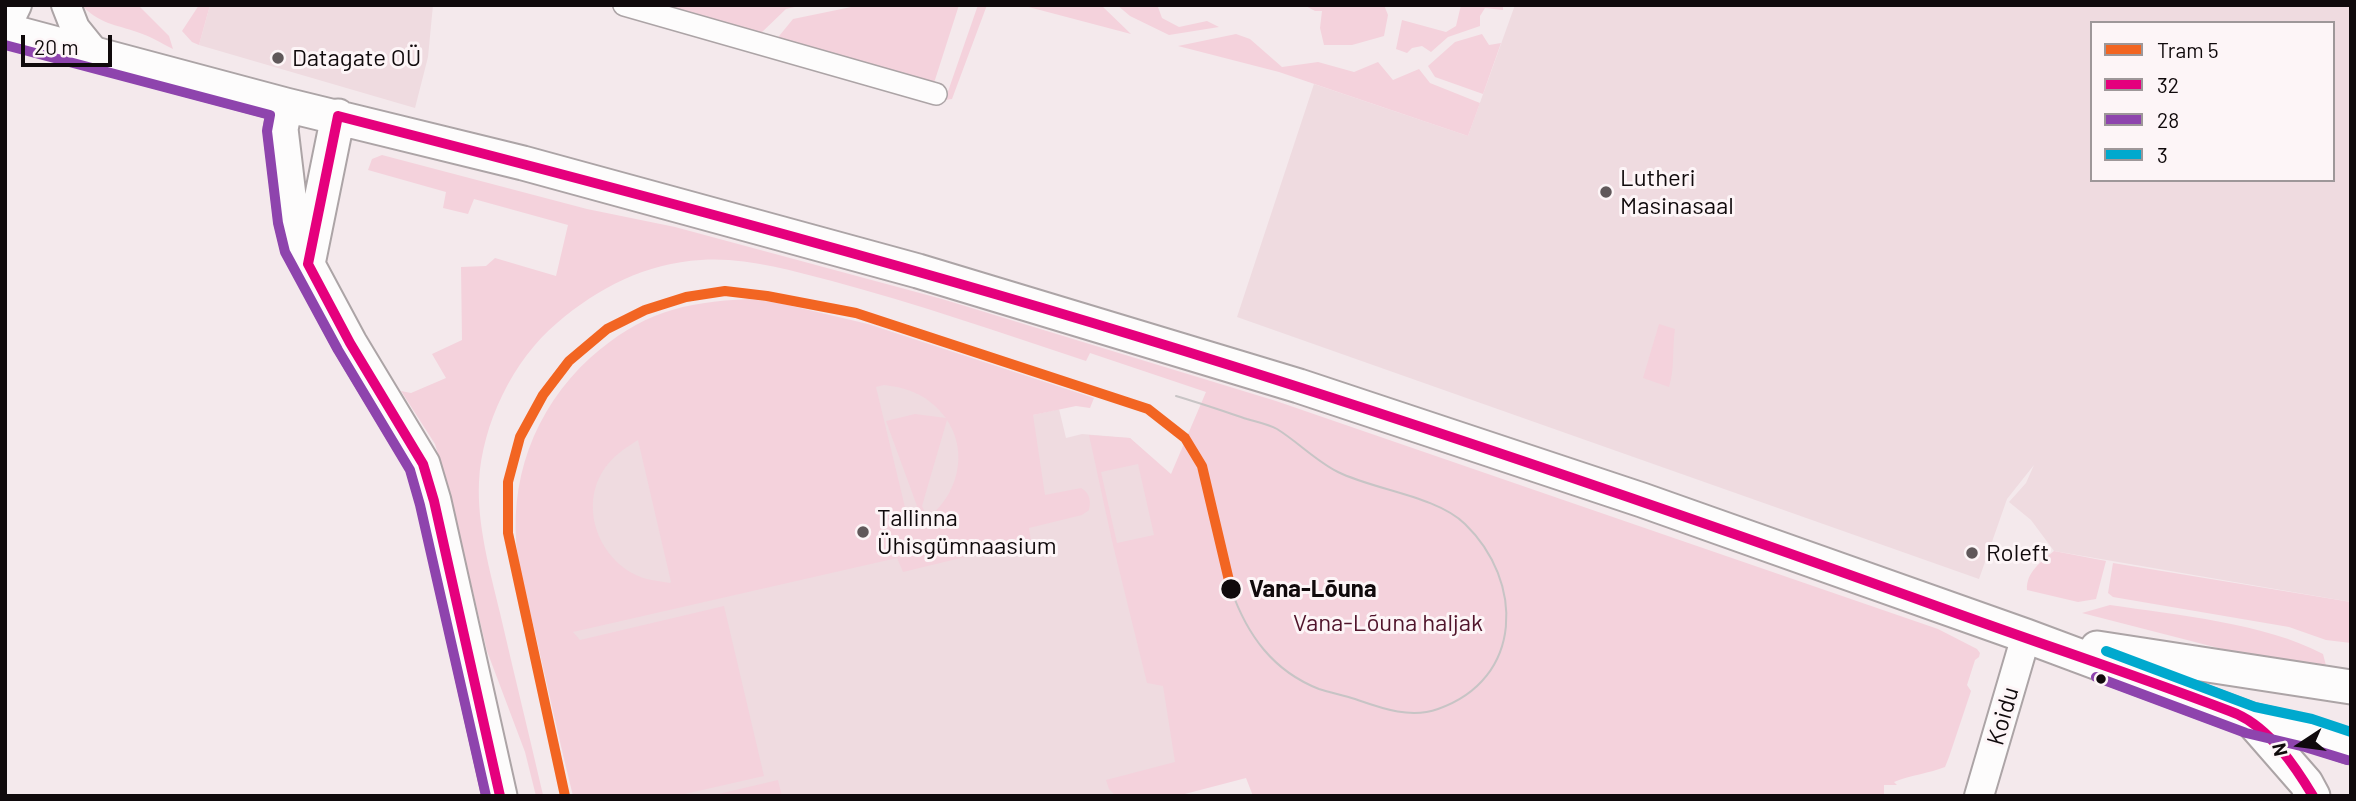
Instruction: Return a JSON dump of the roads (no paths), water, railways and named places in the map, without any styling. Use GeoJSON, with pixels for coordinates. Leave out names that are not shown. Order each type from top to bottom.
{"type":"FeatureCollection","features":[{"type":"Feature","properties":{"kind":"street"},"geometry":{"type":"LineString","coordinates":[[17,5],[5,30],[286,105],[523,163],[918,271],[1300,386],[1654,505],[2026,636],[2251,720],[2309,733],[2351,747]]}},
{"type":"Feature","properties":{"kind":"street"},"geometry":{"type":"LineString","coordinates":[[66,5],[75,28],[96,54]]}},
{"type":"Feature","properties":{"kind":"street"},"geometry":{"type":"LineString","coordinates":[[624,5],[936,94]]}},
{"type":"Feature","properties":{"kind":"street"},"geometry":{"type":"LineString","coordinates":[[286,105],[281,130],[292,221],[298,246],[350,343],[422,464],[437,514],[500,796]]}},
{"type":"Feature","properties":{"kind":"street"},"geometry":{"type":"LineString","coordinates":[[308,264],[338,116]]}},
{"type":"Feature","properties":{"kind":"street"},"geometry":{"type":"LineString","coordinates":[[2026,636],[2350,688]]}},
{"type":"Feature","properties":{"kind":"street","name":"Koidu"},"geometry":{"type":"LineString","coordinates":[[1979,796],[2026,636]]}},
{"type":"Feature","properties":{"kind":"street"},"geometry":{"type":"LineString","coordinates":[[2251,720],[2306,783],[2313,796]]}},
{"type":"Feature","properties":{"kind":"tram line","name":"5"},"geometry":{"type":"LineString","coordinates":[[565,796],[508,533],[508,482],[520,437],[543,395],[569,361],[607,329],[645,310],[686,297],[725,291],[856,313],[1148,409],[1185,438],[1202,466],[1231,589]]}},
{"type":"Feature","properties":{"kind":"tram line"},"geometry":{"type":"LineString","coordinates":[[1176,396],[1274,427],[1338,472],[1422,500],[1453,514],[1484,547],[1498,573],[1505,600],[1506,627],[1500,652],[1487,675],[1466,695],[1438,709],[1406,713],[1319,689],[1288,672],[1275,662],[1254,636],[1231,589]]}},
{"type":"Feature","properties":{"kind":"place","name":"Datagate OÜ"},"geometry":{"type":"Point","coordinates":[278,58]}},
{"type":"Feature","properties":{"kind":"place","name":"Lutheri Masinasaal"},"geometry":{"type":"Point","coordinates":[1606,192]}},
{"type":"Feature","properties":{"kind":"place","name":"Tallinna Ühisgümnaasium"},"geometry":{"type":"Point","coordinates":[863,532]}},
{"type":"Feature","properties":{"kind":"place","name":"Roleft"},"geometry":{"type":"Point","coordinates":[1972,553]}},
{"type":"Feature","properties":{"kind":"place","name":"Vana-Lõuna"},"geometry":{"type":"Point","coordinates":[1231,589]}},
{"type":"Feature","properties":{"kind":"park label","name":"Vana-Lõuna haljak"},"geometry":{"type":"Point","coordinates":[1388,623]}}]}
